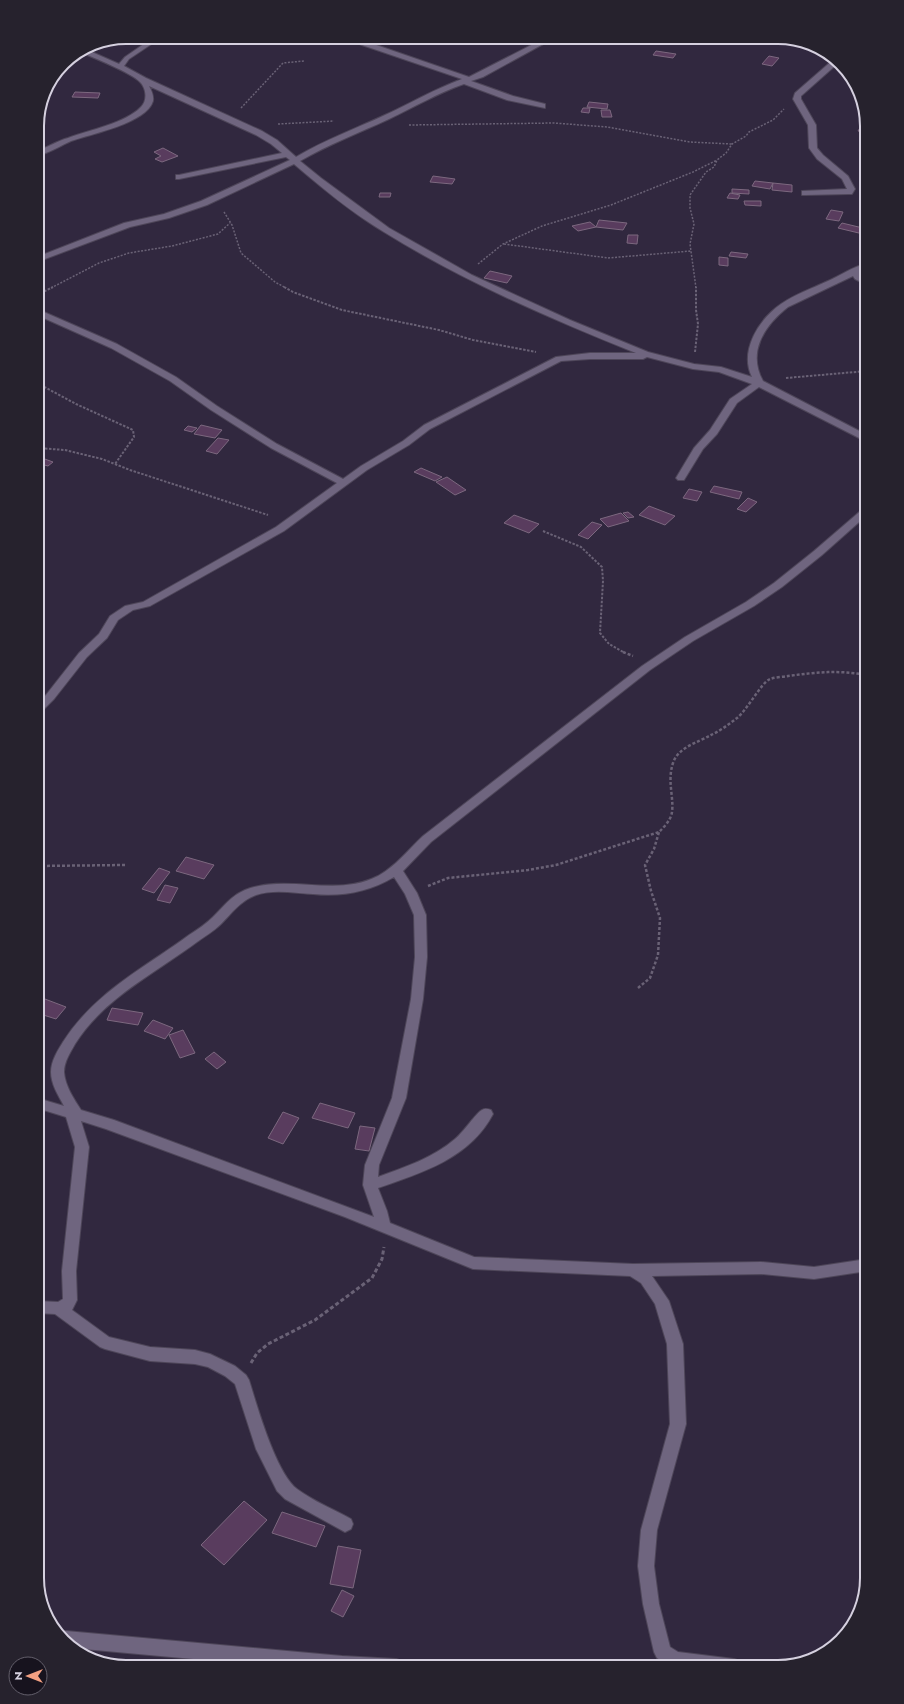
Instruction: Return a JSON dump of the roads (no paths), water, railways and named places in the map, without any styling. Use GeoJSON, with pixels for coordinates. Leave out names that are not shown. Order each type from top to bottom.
{"type":"FeatureCollection","features":[{"type":"Feature","properties":{"kind":"street"},"geometry":{"type":"LineString","coordinates":[[120,67],[127,58],[148,44]]}},
{"type":"Feature","properties":{"kind":"street"},"geometry":{"type":"LineString","coordinates":[[364,44],[467,80],[510,98],[542,106]]}},
{"type":"Feature","properties":{"kind":"street"},"geometry":{"type":"LineString","coordinates":[[44,257],[127,225],[189,209],[216,198],[291,157],[320,146],[437,92],[467,80],[539,44]]}},
{"type":"Feature","properties":{"kind":"street"},"geometry":{"type":"LineString","coordinates":[[89,53],[120,67],[143,80],[259,133],[274,142],[291,157],[379,225],[469,277],[567,322],[646,354],[693,366],[722,370],[759,383],[860,435]]}},
{"type":"Feature","properties":{"kind":"street"},"geometry":{"type":"LineString","coordinates":[[805,193],[842,193],[849,192],[851,188],[846,178],[820,157],[813,148],[812,125],[797,99],[798,95],[802,91],[833,65]]}},
{"type":"Feature","properties":{"kind":"street"},"geometry":{"type":"LineString","coordinates":[[44,151],[72,138],[125,120],[136,114],[148,104],[148,91],[143,80]]}},
{"type":"Feature","properties":{"kind":"street"},"geometry":{"type":"LineString","coordinates":[[179,177],[291,157]]}},
{"type":"Feature","properties":{"kind":"street"},"geometry":{"type":"LineString","coordinates":[[759,383],[752,365],[753,349],[765,325],[776,311],[785,305],[860,269]]}},
{"type":"Feature","properties":{"kind":"street"},"geometry":{"type":"LineString","coordinates":[[854,271],[860,278]]}},
{"type":"Feature","properties":{"kind":"street"},"geometry":{"type":"LineString","coordinates":[[44,315],[114,346],[173,379],[214,408],[274,446],[343,483]]}},
{"type":"Feature","properties":{"kind":"street"},"geometry":{"type":"LineString","coordinates":[[44,703],[83,655],[103,636],[114,618],[121,612],[129,608],[146,604],[290,522],[343,483],[427,427],[559,359],[596,355],[656,356]]}},
{"type":"Feature","properties":{"kind":"street"},"geometry":{"type":"LineString","coordinates":[[681,478],[699,448],[714,432],[733,401],[759,383]]}},
{"type":"Feature","properties":{"kind":"street"},"geometry":{"type":"LineString","coordinates":[[44,1307],[58,1308],[66,1306],[70,1300],[69,1271],[82,1147],[81,1140],[75,1126],[74,1114],[58,1081],[58,1068],[62,1056],[73,1035],[82,1023],[134,977],[194,939],[221,916],[231,904],[244,896],[256,891],[271,888],[331,892],[347,891],[382,879],[396,869],[427,839],[652,665],[690,639],[761,596],[818,553],[860,516]]}},
{"type":"Feature","properties":{"kind":"street"},"geometry":{"type":"LineString","coordinates":[[387,1227],[370,1185],[372,1165],[399,1098],[417,999],[421,958],[420,915],[411,893],[396,869]]}},
{"type":"Feature","properties":{"kind":"street"},"geometry":{"type":"LineString","coordinates":[[44,1105],[109,1124],[387,1227],[473,1263],[633,1270],[761,1268],[814,1273],[860,1266]]}},
{"type":"Feature","properties":{"kind":"street"},"geometry":{"type":"LineString","coordinates":[[370,1185],[402,1175],[446,1153],[464,1140],[486,1114]]}},
{"type":"Feature","properties":{"kind":"street"},"geometry":{"type":"LineString","coordinates":[[633,1270],[646,1279],[662,1301],[675,1344],[678,1424],[649,1530],[646,1566],[659,1638],[664,1652],[676,1660]]}},
{"type":"Feature","properties":{"kind":"street"},"geometry":{"type":"LineString","coordinates":[[58,1308],[105,1342],[150,1354],[195,1357],[210,1361],[222,1366],[241,1380],[264,1449],[283,1486],[291,1494],[346,1524]]}},
{"type":"Feature","properties":{"kind":"street"},"geometry":{"type":"LineString","coordinates":[[72,1640],[298,1660]]}}]}
